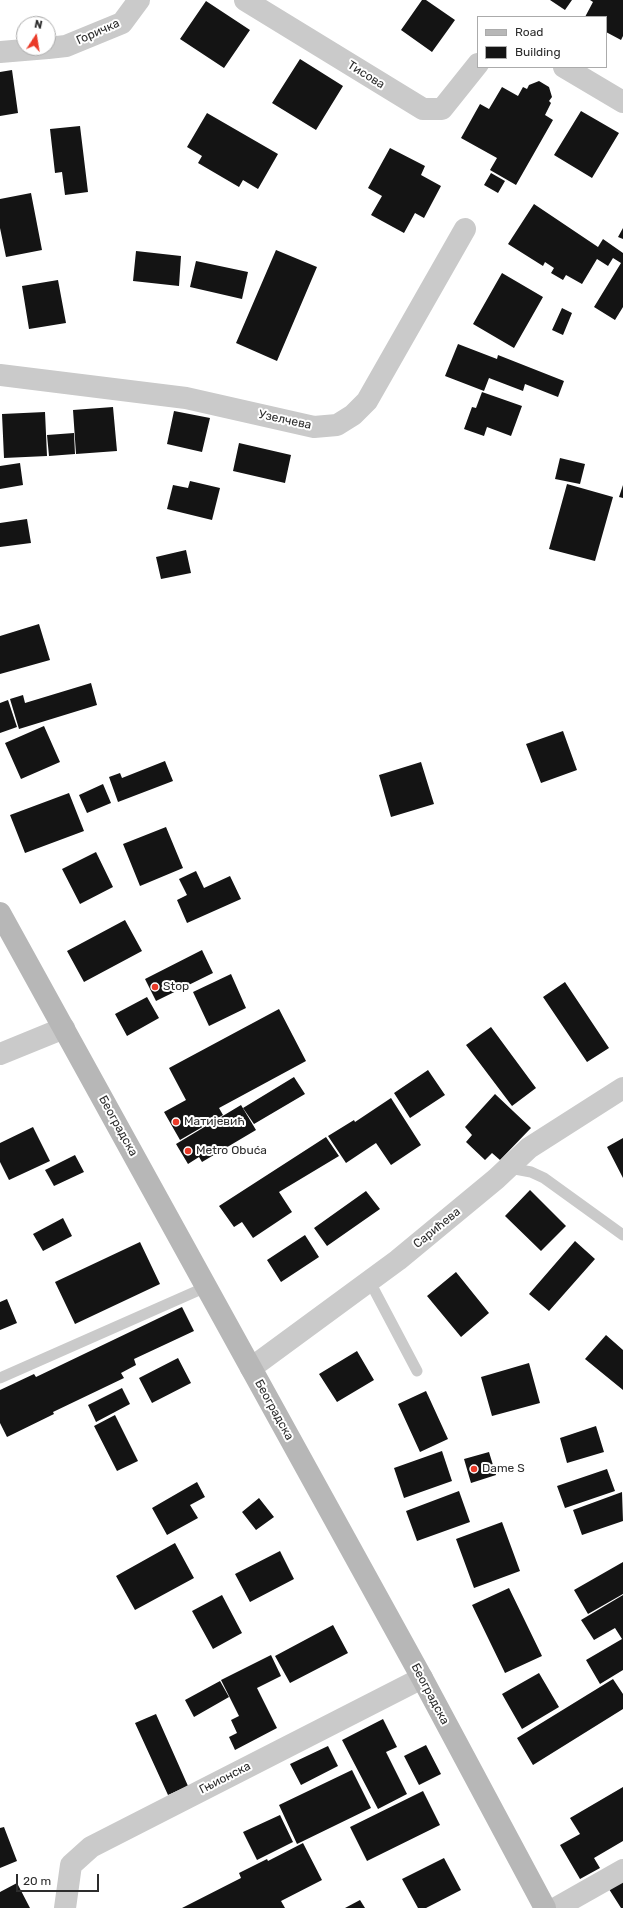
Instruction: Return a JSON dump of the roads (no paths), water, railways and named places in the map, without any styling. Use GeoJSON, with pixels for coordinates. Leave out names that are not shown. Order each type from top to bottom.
{"type":"FeatureCollection","features":[{"type":"Feature","properties":{"kind":"main road","name":"Београдска"},"geometry":{"type":"LineString","coordinates":[[0,913],[422,1678],[545,1908]]}},
{"type":"Feature","properties":{"kind":"street","name":"Горичка"},"geometry":{"type":"LineString","coordinates":[[56,47],[66,46],[122,23],[139,0]]}},
{"type":"Feature","properties":{"kind":"street","name":"Тисова"},"geometry":{"type":"LineString","coordinates":[[245,0],[423,110],[442,109],[477,65]]}},
{"type":"Feature","properties":{"kind":"street","name":"Горичка"},"geometry":{"type":"LineString","coordinates":[[0,52],[16,51]]}},
{"type":"Feature","properties":{"kind":"street"},"geometry":{"type":"LineString","coordinates":[[566,68],[623,102]]}},
{"type":"Feature","properties":{"kind":"street","name":"Узелчева"},"geometry":{"type":"LineString","coordinates":[[0,375],[186,398],[314,427],[337,425],[353,415],[367,401],[465,229]]}},
{"type":"Feature","properties":{"kind":"street"},"geometry":{"type":"LineString","coordinates":[[0,1054],[64,1028]]}},
{"type":"Feature","properties":{"kind":"street","name":"Сарићева"},"geometry":{"type":"LineString","coordinates":[[251,1368],[370,1282],[496,1179],[529,1148],[623,1088]]}},
{"type":"Feature","properties":{"kind":"street","name":"Гњионска"},"geometry":{"type":"LineString","coordinates":[[65,1908],[71,1865],[91,1846],[422,1678]]}},
{"type":"Feature","properties":{"kind":"street"},"geometry":{"type":"LineString","coordinates":[[556,1908],[623,1870]]}},
{"type":"Feature","properties":{"kind":"lane"},"geometry":{"type":"LineString","coordinates":[[496,1179],[515,1169],[531,1172],[544,1178],[623,1235]]}},
{"type":"Feature","properties":{"kind":"lane"},"geometry":{"type":"LineString","coordinates":[[370,1282],[417,1371]]}},
{"type":"Feature","properties":{"kind":"lane"},"geometry":{"type":"LineString","coordinates":[[0,1378],[206,1287]]}},
{"type":"Feature","properties":{"kind":"place","name":"Stop"},"geometry":{"type":"Point","coordinates":[155,987]}},
{"type":"Feature","properties":{"kind":"place","name":"Матијевић"},"geometry":{"type":"Point","coordinates":[176,1122]}},
{"type":"Feature","properties":{"kind":"place","name":"Metro Obuća"},"geometry":{"type":"Point","coordinates":[188,1151]}},
{"type":"Feature","properties":{"kind":"place","name":"Dame S"},"geometry":{"type":"Point","coordinates":[474,1469]}}]}
